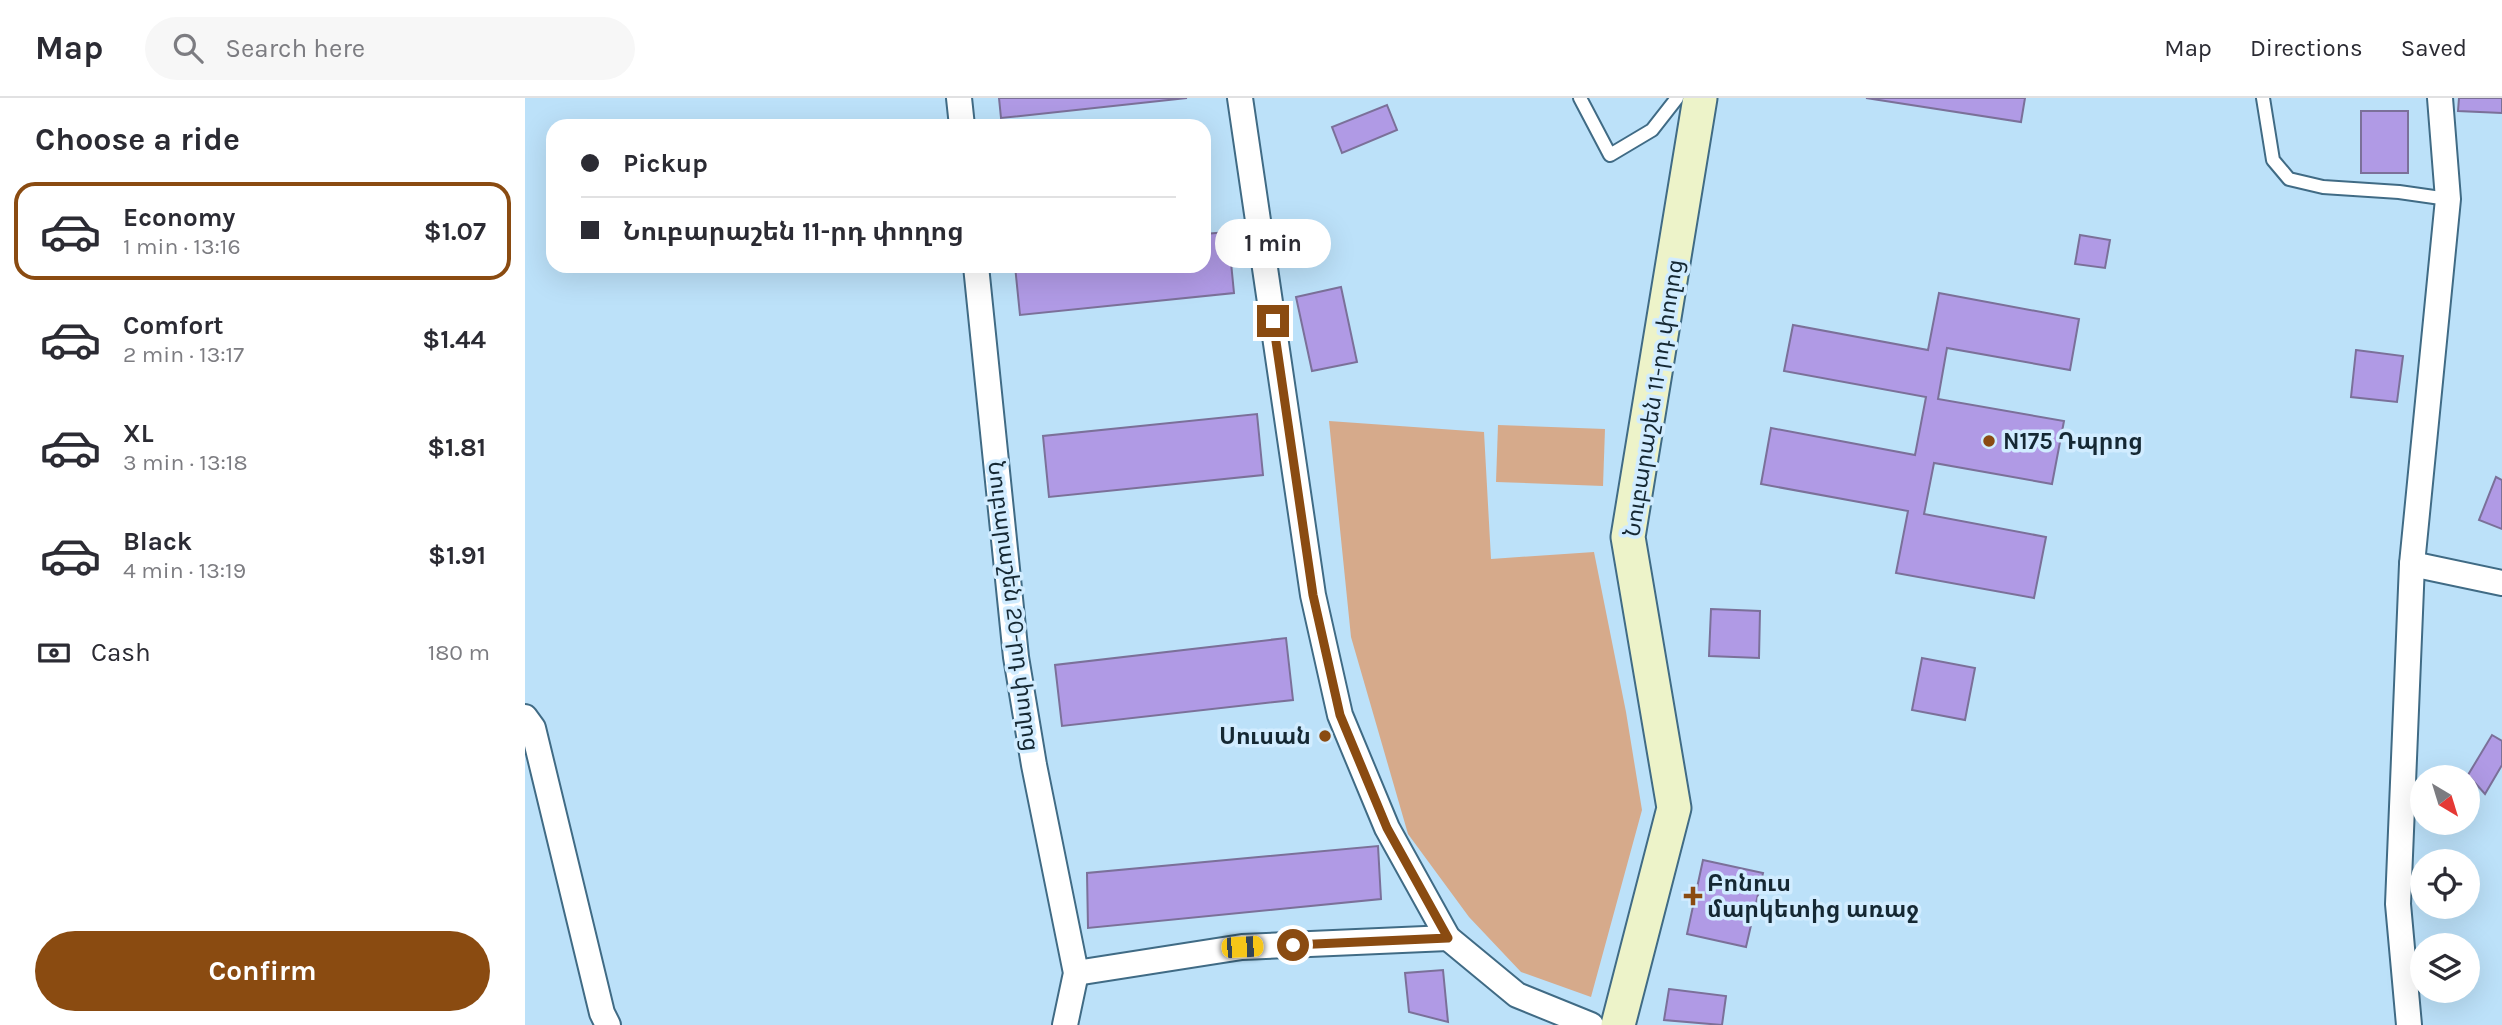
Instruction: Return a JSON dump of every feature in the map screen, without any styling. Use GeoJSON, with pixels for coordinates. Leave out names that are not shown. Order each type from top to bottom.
{"type":"FeatureCollection","features":[{"type":"Feature","properties":{"kind":"street"},"geometry":{"type":"LineString","coordinates":[[959,98],[961,119]]}},
{"type":"Feature","properties":{"kind":"street"},"geometry":{"type":"LineString","coordinates":[[1240,98],[1313,595],[1340,715],[1387,828],[1448,938],[1517,995],[1591,1025]]}},
{"type":"Feature","properties":{"kind":"street","name":"Նուբարաշեն 11-րդ փողոց"},"geometry":{"type":"LineString","coordinates":[[1618,1025],[1674,808],[1628,537],[1700,98]]}},
{"type":"Feature","properties":{"kind":"street"},"geometry":{"type":"LineString","coordinates":[[2409,1025],[2398,904],[2412,564],[2448,199],[2440,98]]}},
{"type":"Feature","properties":{"kind":"street","name":"Նուբարաշեն 20-րդ փողոց"},"geometry":{"type":"LineString","coordinates":[[977,273],[1016,657],[1034,765],[1076,973],[1065,1025]]}},
{"type":"Feature","properties":{"kind":"street"},"geometry":{"type":"LineString","coordinates":[[2412,564],[2502,583]]}},
{"type":"Feature","properties":{"kind":"street"},"geometry":{"type":"LineString","coordinates":[[525,717],[533,728],[608,1025]]}},
{"type":"Feature","properties":{"kind":"street"},"geometry":{"type":"LineString","coordinates":[[1076,973],[1242,947],[1448,938]]}},
{"type":"Feature","properties":{"kind":"lane"},"geometry":{"type":"LineString","coordinates":[[1580,98],[1610,155],[1652,130],[1677,98]]}},
{"type":"Feature","properties":{"kind":"lane"},"geometry":{"type":"LineString","coordinates":[[2263,98],[2273,160],[2289,179],[2323,187],[2399,192],[2448,199]]}},
{"type":"Feature","properties":{"kind":"shaded area"},"geometry":{"type":"Polygon","coordinates":[[[1329,421],[1484,432],[1491,559],[1594,552],[1626,712],[1642,810],[1591,997],[1521,972],[1469,917],[1408,834],[1351,637],[1329,421]]]}},
{"type":"Feature","properties":{"kind":"shaded area"},"geometry":{"type":"Polygon","coordinates":[[[1498,425],[1605,429],[1603,486],[1496,482],[1498,425]]]}},
{"type":"Feature","properties":{"kind":"building"},"geometry":{"type":"Polygon","coordinates":[[[999,98],[1187,98],[1001,118],[999,98]]]}},
{"type":"Feature","properties":{"kind":"building"},"geometry":{"type":"Polygon","coordinates":[[[1866,98],[2025,98],[2021,122],[1866,98]]]}},
{"type":"Feature","properties":{"kind":"building"},"geometry":{"type":"Polygon","coordinates":[[[2459,98],[2502,98],[2502,113],[2458,111],[2459,98]]]}},
{"type":"Feature","properties":{"kind":"building"},"geometry":{"type":"Polygon","coordinates":[[[1387,105],[1397,130],[1342,153],[1332,127],[1387,105]]]}},
{"type":"Feature","properties":{"kind":"building"},"geometry":{"type":"Polygon","coordinates":[[[2361,111],[2408,111],[2408,173],[2361,173],[2361,111]]]}},
{"type":"Feature","properties":{"kind":"building"},"geometry":{"type":"Polygon","coordinates":[[[1228,232],[1234,293],[1020,315],[1016,273],[1211,273],[1211,233],[1228,232]]]}},
{"type":"Feature","properties":{"kind":"building"},"geometry":{"type":"Polygon","coordinates":[[[2080,235],[2110,240],[2105,268],[2075,264],[2080,235]]]}},
{"type":"Feature","properties":{"kind":"building"},"geometry":{"type":"Polygon","coordinates":[[[1341,287],[1357,362],[1312,371],[1296,297],[1341,287]]]}},
{"type":"Feature","properties":{"kind":"building","name":"N175 Դպրոց"},"geometry":{"type":"Polygon","coordinates":[[[1939,293],[2079,319],[2070,370],[1947,348],[1938,399],[2064,421],[2052,484],[1934,463],[1924,514],[2046,537],[2034,598],[1896,573],[1908,511],[1761,484],[1771,428],[1915,455],[1926,397],[1784,371],[1793,325],[1928,350],[1939,293]]]}},
{"type":"Feature","properties":{"kind":"building"},"geometry":{"type":"Polygon","coordinates":[[[2356,350],[2403,356],[2397,402],[2351,397],[2356,350]]]}},
{"type":"Feature","properties":{"kind":"building"},"geometry":{"type":"Polygon","coordinates":[[[1257,414],[1263,475],[1049,497],[1043,436],[1257,414]]]}},
{"type":"Feature","properties":{"kind":"building"},"geometry":{"type":"Polygon","coordinates":[[[2496,477],[2502,480],[2502,529],[2479,520],[2496,477]]]}},
{"type":"Feature","properties":{"kind":"building"},"geometry":{"type":"Polygon","coordinates":[[[1711,609],[1760,611],[1759,658],[1709,656],[1711,609]]]}},
{"type":"Feature","properties":{"kind":"building"},"geometry":{"type":"Polygon","coordinates":[[[1286,638],[1293,700],[1062,726],[1055,665],[1286,638]]]}},
{"type":"Feature","properties":{"kind":"building"},"geometry":{"type":"Polygon","coordinates":[[[1922,658],[1975,668],[1965,720],[1912,710],[1922,658]]]}},
{"type":"Feature","properties":{"kind":"building"},"geometry":{"type":"Polygon","coordinates":[[[2492,735],[2502,741],[2502,765],[2485,794],[2480,788],[2480,765],[2474,765],[2492,735]]]}},
{"type":"Feature","properties":{"kind":"building"},"geometry":{"type":"Polygon","coordinates":[[[1378,846],[1381,899],[1088,928],[1087,873],[1378,846]]]}},
{"type":"Feature","properties":{"kind":"building"},"geometry":{"type":"Polygon","coordinates":[[[1703,860],[1763,873],[1746,947],[1687,934],[1703,860]]]}},
{"type":"Feature","properties":{"kind":"building"},"geometry":{"type":"Polygon","coordinates":[[[1443,970],[1448,1022],[1409,1012],[1405,973],[1443,970]]]}},
{"type":"Feature","properties":{"kind":"building"},"geometry":{"type":"Polygon","coordinates":[[[1669,989],[1726,996],[1722,1025],[1664,1020],[1669,989]]]}},
{"type":"Feature","properties":{"kind":"place","name":"N175 Դպրոց"},"geometry":{"type":"Point","coordinates":[1989,441]}},
{"type":"Feature","properties":{"kind":"place","name":"Սուսան"},"geometry":{"type":"Point","coordinates":[1325,736]}},
{"type":"Feature","properties":{"kind":"place","name":"Բոնուս մարկետից առաջ"},"geometry":{"type":"Point","coordinates":[1693,896]}},
{"type":"Feature","properties":{"kind":"route"},"geometry":{"type":"LineString","coordinates":[[1273,321],[1313,595],[1340,715],[1387,828],[1448,938],[1293,945]]}}]}
